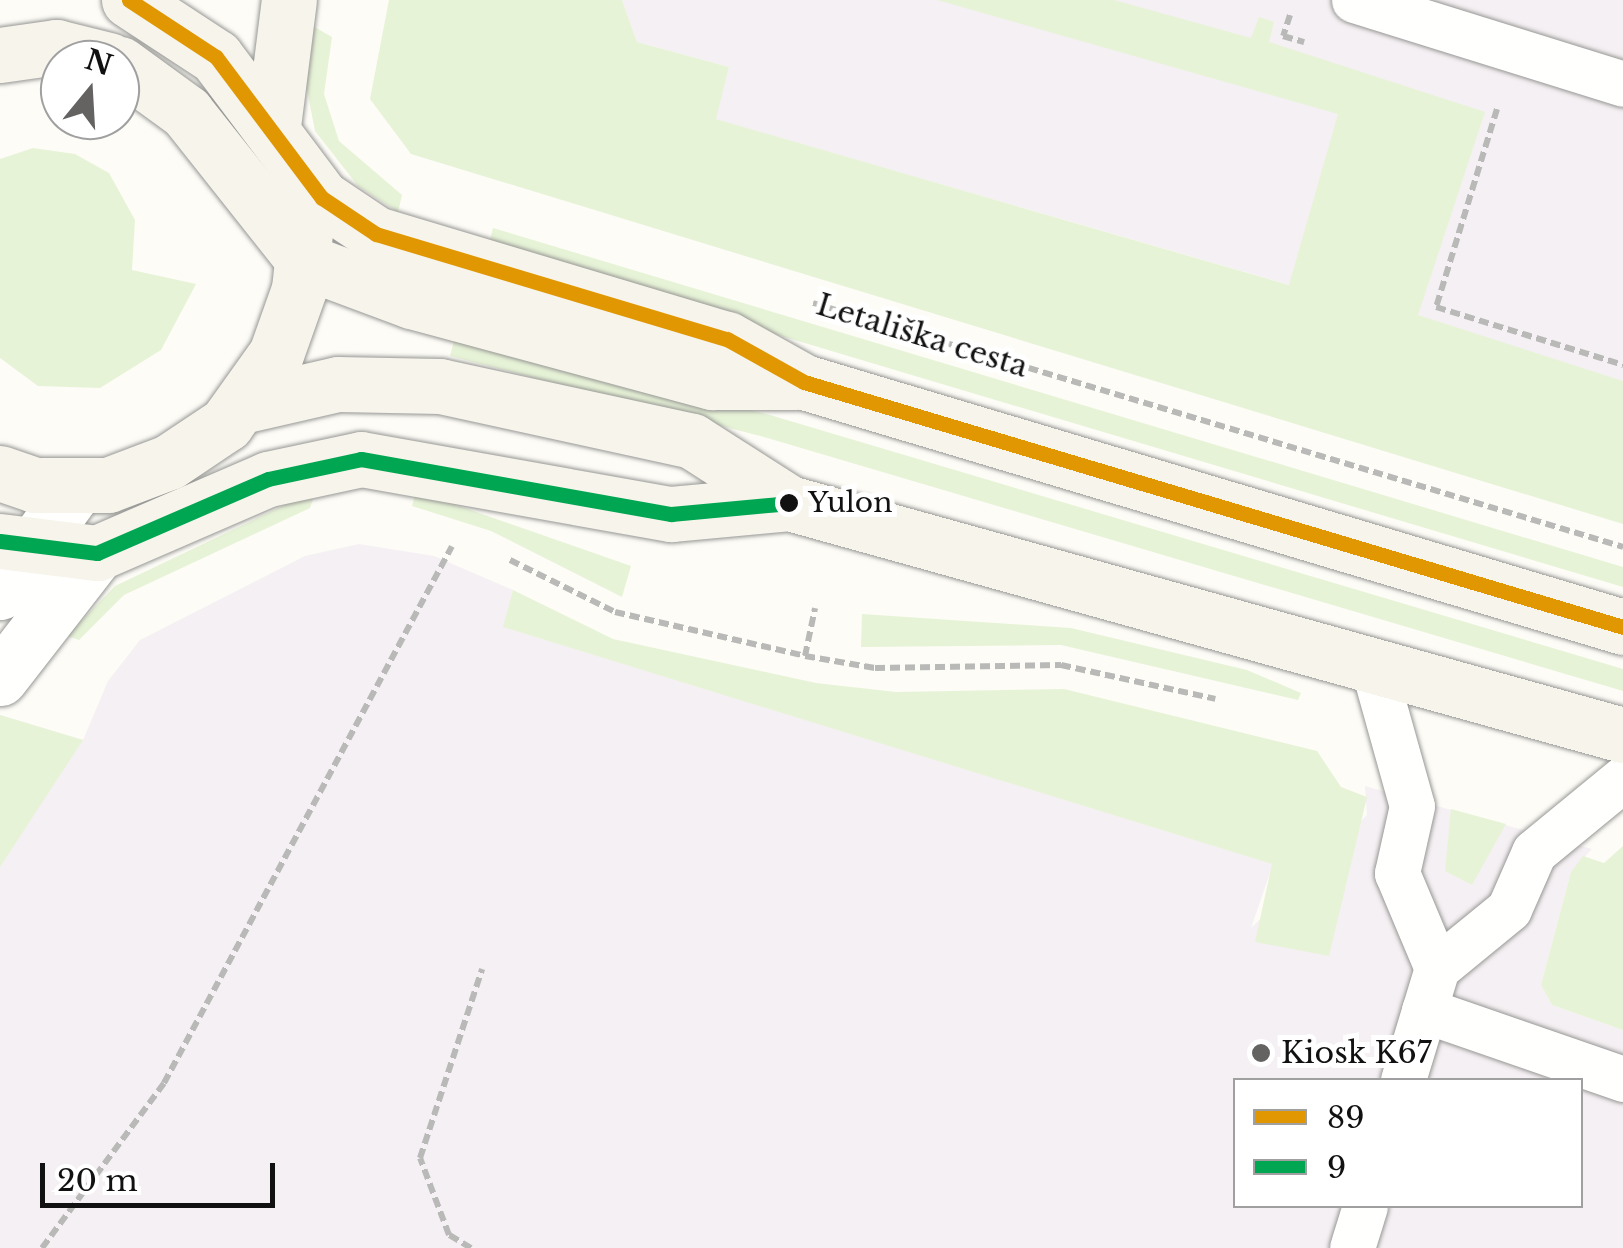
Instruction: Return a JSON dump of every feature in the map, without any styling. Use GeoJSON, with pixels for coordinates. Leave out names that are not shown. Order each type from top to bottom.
{"type":"FeatureCollection","features":[{"type":"Feature","properties":{"kind":"main road"},"geometry":{"type":"LineString","coordinates":[[273,126],[289,0]]}},
{"type":"Feature","properties":{"kind":"main road"},"geometry":{"type":"LineString","coordinates":[[123,40],[154,5],[216,58],[333,207],[376,234],[727,340],[804,382],[1623,628]]}},
{"type":"Feature","properties":{"kind":"main road"},"geometry":{"type":"LineString","coordinates":[[0,56],[40,57]]}},
{"type":"Feature","properties":{"kind":"main road"},"geometry":{"type":"LineString","coordinates":[[140,82],[186,112],[304,261],[411,302],[712,382],[804,382]]}},
{"type":"Feature","properties":{"kind":"main road"},"geometry":{"type":"LineString","coordinates":[[246,406],[276,354],[304,261],[306,176]]}},
{"type":"Feature","properties":{"kind":"main road"},"geometry":{"type":"LineString","coordinates":[[0,473],[76,488],[168,462],[246,406],[338,384],[484,392],[692,441],[789,503],[1623,734]]}},
{"type":"Feature","properties":{"kind":"main road"},"geometry":{"type":"LineString","coordinates":[[16,545],[98,553],[281,474],[362,460],[671,514],[789,503]]}},
{"type":"Feature","properties":{"kind":"street"},"geometry":{"type":"LineString","coordinates":[[0,592],[16,545],[76,488]]}},
{"type":"Feature","properties":{"kind":"street"},"geometry":{"type":"LineString","coordinates":[[0,678],[98,553]]}},
{"type":"Feature","properties":{"kind":"lane"},"geometry":{"type":"LineString","coordinates":[[1354,0],[1623,84]]}},
{"type":"Feature","properties":{"kind":"lane"},"geometry":{"type":"LineString","coordinates":[[1372,663],[1412,806],[1396,873],[1437,968]]}},
{"type":"Feature","properties":{"kind":"lane"},"geometry":{"type":"LineString","coordinates":[[1404,1078],[1437,968],[1509,910],[1534,852],[1623,779]]}},
{"type":"Feature","properties":{"kind":"lane"},"geometry":{"type":"LineString","coordinates":[[1424,1010],[1623,1079]]}},
{"type":"Feature","properties":{"kind":"lane"},"geometry":{"type":"LineString","coordinates":[[1352,1248],[1364,1208]]}},
{"type":"Feature","properties":{"kind":"path"},"geometry":{"type":"LineString","coordinates":[[1295,0],[1283,36],[1319,46]]}},
{"type":"Feature","properties":{"kind":"path"},"geometry":{"type":"LineString","coordinates":[[1481,96],[1499,102],[1436,308],[1623,364]]}},
{"type":"Feature","properties":{"kind":"path","name":"Letališka cesta"},"geometry":{"type":"LineString","coordinates":[[802,300],[1623,546]]}},
{"type":"Feature","properties":{"kind":"path"},"geometry":{"type":"LineString","coordinates":[[42,1248],[164,1083],[458,536],[442,532]]}},
{"type":"Feature","properties":{"kind":"path"},"geometry":{"type":"LineString","coordinates":[[493,552],[616,612],[805,656],[875,668],[1061,664],[1227,702]]}},
{"type":"Feature","properties":{"kind":"path"},"geometry":{"type":"LineString","coordinates":[[805,656],[815,608]]}},
{"type":"Feature","properties":{"kind":"path"},"geometry":{"type":"LineString","coordinates":[[470,1248],[449,1235],[420,1158],[482,969]]}},
{"type":"Feature","properties":{"kind":"shaded area"},"geometry":{"type":"Polygon","coordinates":[[[622,0],[1623,0],[1623,381],[715,119],[729,67],[637,42],[622,0]]]}},
{"type":"Feature","properties":{"kind":"shaded area"},"geometry":{"type":"Polygon","coordinates":[[[359,544],[434,556],[513,590],[504,627],[1273,864],[1251,928],[1367,815],[1365,786],[1592,849],[1571,872],[1541,985],[1552,1005],[1623,1030],[1623,1248],[0,1248],[0,715],[83,740],[108,681],[140,640],[305,556],[359,544]]]}},
{"type":"Feature","properties":{"kind":"green space"},"geometry":{"type":"Polygon","coordinates":[[[389,0],[622,0],[637,42],[729,67],[716,119],[1289,285],[1338,114],[937,0],[1114,0],[1251,38],[1259,17],[1274,22],[1269,42],[1485,112],[1418,315],[1623,381],[1623,524],[411,154],[370,99],[389,0]]]}},
{"type":"Feature","properties":{"kind":"green space"},"geometry":{"type":"Polygon","coordinates":[[[311,25],[332,37],[324,94],[339,141],[402,195],[398,212],[358,186],[315,131],[303,69],[311,25]]]}},
{"type":"Feature","properties":{"kind":"green space"},"geometry":{"type":"Polygon","coordinates":[[[33,148],[75,154],[109,173],[135,220],[132,270],[196,284],[161,350],[100,388],[38,386],[0,358],[0,159],[33,148]]]}},
{"type":"Feature","properties":{"kind":"green space"},"geometry":{"type":"Polygon","coordinates":[[[493,228],[1623,567],[1623,587],[714,316],[489,244],[493,228]]]}},
{"type":"Feature","properties":{"kind":"green space"},"geometry":{"type":"Polygon","coordinates":[[[455,337],[770,415],[1623,669],[1623,691],[764,437],[450,356],[455,337]]]}},
{"type":"Feature","properties":{"kind":"green space"},"geometry":{"type":"Polygon","coordinates":[[[316,490],[310,508],[124,595],[79,640],[67,636],[115,586],[316,490]]]}},
{"type":"Feature","properties":{"kind":"green space"},"geometry":{"type":"Polygon","coordinates":[[[416,491],[631,566],[622,597],[491,531],[412,506],[416,491]]]}},
{"type":"Feature","properties":{"kind":"green space"},"geometry":{"type":"Polygon","coordinates":[[[513,590],[613,639],[816,683],[896,692],[1064,689],[1317,751],[1341,787],[1367,797],[1329,956],[1255,942],[1272,864],[503,627],[513,590]]]}},
{"type":"Feature","properties":{"kind":"green space"},"geometry":{"type":"Polygon","coordinates":[[[862,614],[1071,628],[1247,670],[1301,693],[1298,700],[1061,645],[861,647],[862,614]]]}},
{"type":"Feature","properties":{"kind":"green space"},"geometry":{"type":"Polygon","coordinates":[[[0,715],[83,740],[0,867],[0,715]]]}},
{"type":"Feature","properties":{"kind":"green space"},"geometry":{"type":"Polygon","coordinates":[[[1451,809],[1506,824],[1472,885],[1445,871],[1451,809]]]}},
{"type":"Feature","properties":{"kind":"green space"},"geometry":{"type":"Polygon","coordinates":[[[1623,846],[1623,1030],[1552,1005],[1541,985],[1571,872],[1583,856],[1604,863],[1623,846]]]}},
{"type":"Feature","properties":{"kind":"transit line","name":"89"},"geometry":{"type":"LineString","coordinates":[[129,0],[216,57],[322,198],[376,234],[727,339],[804,382],[1623,627]]}},
{"type":"Feature","properties":{"kind":"transit line","name":"9"},"geometry":{"type":"LineString","coordinates":[[0,541],[97,553],[268,479],[361,459],[671,514],[789,503]]}},
{"type":"Feature","properties":{"kind":"place","name":"Yulon"},"geometry":{"type":"Point","coordinates":[789,503]}},
{"type":"Feature","properties":{"kind":"place","name":"Kiosk K67"},"geometry":{"type":"Point","coordinates":[1261,1053]}}]}
